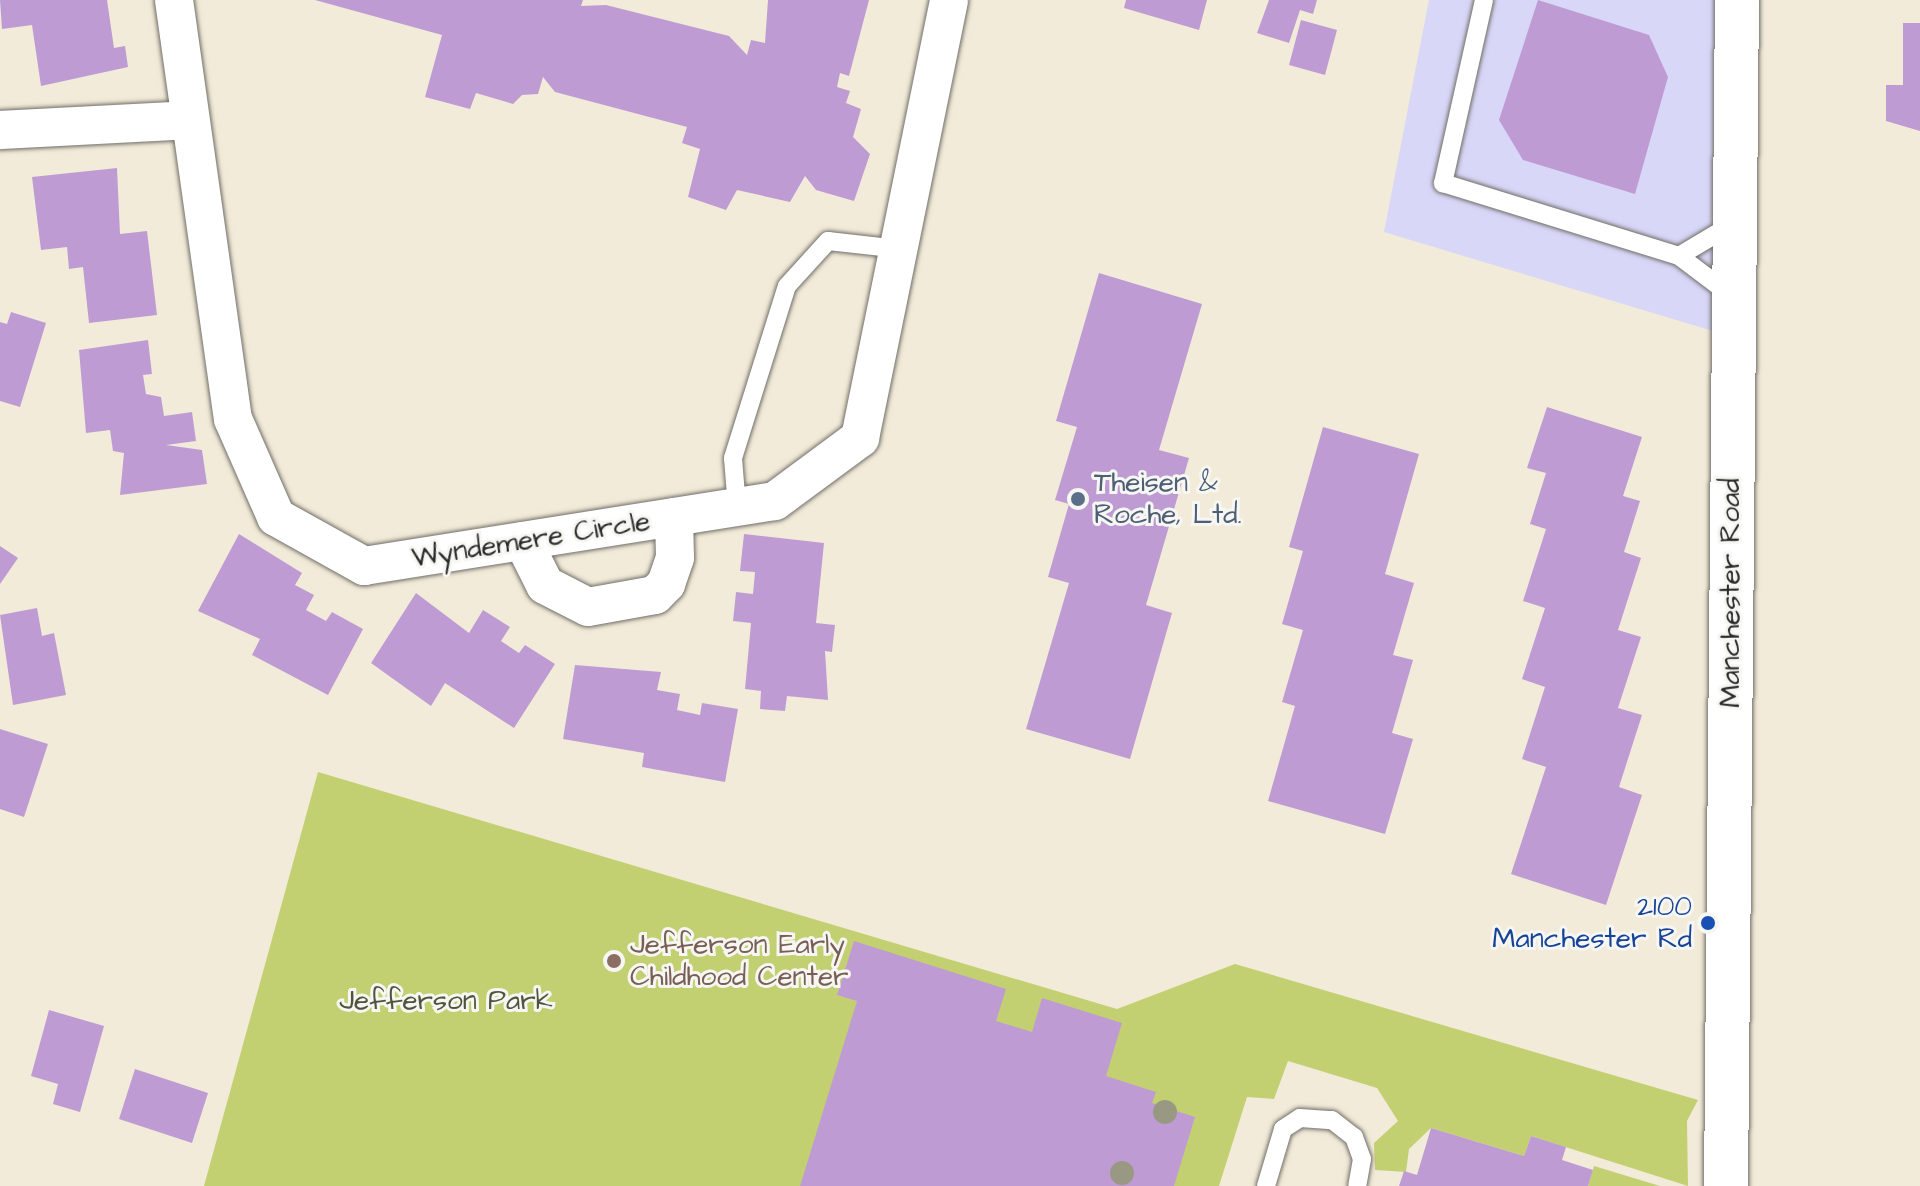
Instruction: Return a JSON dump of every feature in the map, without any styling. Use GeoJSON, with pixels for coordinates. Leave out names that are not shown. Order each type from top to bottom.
{"type":"FeatureCollection","features":[{"type":"Feature","properties":{"kind":"street","name":"Wyndemere Circle"},"geometry":{"type":"LineString","coordinates":[[174,0],[188,120],[233,419],[276,517],[364,566],[775,501],[860,438],[949,0]]}},
{"type":"Feature","properties":{"kind":"street","name":"Manchester Road"},"geometry":{"type":"LineString","coordinates":[[1726,1186],[1737,0]]}},
{"type":"Feature","properties":{"kind":"street"},"geometry":{"type":"LineString","coordinates":[[0,130],[188,120]]}},
{"type":"Feature","properties":{"kind":"street"},"geometry":{"type":"LineString","coordinates":[[523,541],[545,585],[588,607],[655,595],[666,584],[675,558],[674,517]]}},
{"type":"Feature","properties":{"kind":"lane"},"geometry":{"type":"LineString","coordinates":[[1484,0],[1443,183],[1679,256],[1734,297]]}},
{"type":"Feature","properties":{"kind":"lane"},"geometry":{"type":"LineString","coordinates":[[1679,256],[1734,222]]}},
{"type":"Feature","properties":{"kind":"lane"},"geometry":{"type":"LineString","coordinates":[[737,507],[733,458],[787,286],[828,241],[899,249]]}},
{"type":"Feature","properties":{"kind":"lane"},"geometry":{"type":"LineString","coordinates":[[1266,1186],[1283,1129],[1300,1118],[1332,1120],[1354,1137],[1362,1159],[1357,1186]]}},
{"type":"Feature","properties":{"kind":"shaded area"},"geometry":{"type":"Polygon","coordinates":[[[1429,0],[1721,0],[1713,331],[1384,232],[1429,0]]]}},
{"type":"Feature","properties":{"kind":"green space","name":"Jefferson Park"},"geometry":{"type":"Polygon","coordinates":[[[318,772],[1117,1009],[1235,964],[1698,1100],[1687,1121],[1688,1186],[1531,1136],[1524,1156],[1431,1128],[1409,1149],[1406,1172],[1375,1170],[1374,1143],[1398,1121],[1377,1088],[1288,1061],[1274,1099],[1247,1097],[1219,1186],[204,1186],[318,772]]]}},
{"type":"Feature","properties":{"kind":"green space"},"geometry":{"type":"Polygon","coordinates":[[[1594,1166],[1660,1186],[1588,1186],[1594,1166]]]}},
{"type":"Feature","properties":{"kind":"building"},"geometry":{"type":"Polygon","coordinates":[[[0,0],[107,0],[114,48],[125,46],[128,67],[41,86],[32,25],[2,29],[0,0]]]}},
{"type":"Feature","properties":{"kind":"building"},"geometry":{"type":"Polygon","coordinates":[[[315,0],[583,0],[581,6],[606,5],[729,36],[747,55],[751,40],[765,43],[768,0],[869,0],[849,76],[840,73],[837,87],[850,91],[846,103],[861,109],[853,137],[870,154],[854,201],[816,190],[805,176],[790,202],[737,190],[726,210],[688,197],[700,149],[682,143],[687,127],[555,92],[543,77],[538,94],[522,95],[513,104],[476,93],[470,109],[425,97],[442,35],[315,0]]]}},
{"type":"Feature","properties":{"kind":"building"},"geometry":{"type":"Polygon","coordinates":[[[1126,0],[1207,0],[1199,30],[1124,8],[1126,0]]]}},
{"type":"Feature","properties":{"kind":"building"},"geometry":{"type":"Polygon","coordinates":[[[1269,0],[1317,0],[1313,14],[1300,10],[1289,43],[1257,33],[1269,0]]]}},
{"type":"Feature","properties":{"kind":"building"},"geometry":{"type":"Polygon","coordinates":[[[1538,0],[1649,35],[1668,77],[1635,194],[1523,160],[1499,120],[1538,0]]]}},
{"type":"Feature","properties":{"kind":"building"},"geometry":{"type":"Polygon","coordinates":[[[1301,20],[1337,30],[1325,75],[1289,65],[1301,20]]]}},
{"type":"Feature","properties":{"kind":"building"},"geometry":{"type":"Polygon","coordinates":[[[1903,23],[1920,23],[1920,131],[1886,121],[1886,85],[1903,85],[1903,23]]]}},
{"type":"Feature","properties":{"kind":"building"},"geometry":{"type":"Polygon","coordinates":[[[117,168],[120,234],[147,231],[157,315],[89,323],[83,267],[69,269],[67,247],[41,250],[32,177],[117,168]]]}},
{"type":"Feature","properties":{"kind":"building"},"geometry":{"type":"Polygon","coordinates":[[[1099,273],[1202,304],[1159,450],[1189,458],[1146,605],[1172,613],[1130,759],[1026,729],[1069,583],[1048,577],[1069,504],[1055,500],[1077,427],[1056,421],[1099,273]]]}},
{"type":"Feature","properties":{"kind":"building"},"geometry":{"type":"Polygon","coordinates":[[[11,312],[46,323],[20,407],[0,401],[0,322],[7,324],[11,312]]]}},
{"type":"Feature","properties":{"kind":"building"},"geometry":{"type":"Polygon","coordinates":[[[148,340],[152,374],[143,375],[146,394],[161,397],[164,416],[192,412],[196,441],[166,445],[202,450],[207,484],[120,495],[124,453],[113,451],[110,430],[86,433],[79,350],[148,340]]]}},
{"type":"Feature","properties":{"kind":"building"},"geometry":{"type":"Polygon","coordinates":[[[1547,407],[1642,437],[1623,496],[1640,501],[1624,552],[1641,558],[1618,630],[1641,637],[1618,708],[1642,715],[1619,787],[1642,795],[1606,905],[1511,874],[1546,767],[1522,759],[1545,687],[1522,679],[1545,608],[1523,601],[1546,529],[1530,524],[1546,473],[1527,468],[1547,407]]]}},
{"type":"Feature","properties":{"kind":"building"},"geometry":{"type":"Polygon","coordinates":[[[1323,427],[1419,454],[1385,574],[1414,583],[1393,655],[1413,660],[1392,733],[1413,739],[1385,834],[1268,801],[1295,706],[1282,702],[1303,630],[1282,624],[1303,551],[1289,547],[1323,427]]]}},
{"type":"Feature","properties":{"kind":"building"},"geometry":{"type":"Polygon","coordinates":[[[239,534],[302,573],[295,585],[314,595],[306,610],[326,621],[332,612],[363,629],[328,695],[252,655],[260,639],[198,611],[239,534]]]}},
{"type":"Feature","properties":{"kind":"building"},"geometry":{"type":"Polygon","coordinates":[[[744,534],[824,543],[816,623],[835,625],[832,652],[825,651],[828,700],[787,696],[785,711],[760,709],[761,691],[745,689],[751,623],[733,621],[736,592],[753,594],[755,572],[740,571],[744,534]]]}},
{"type":"Feature","properties":{"kind":"building"},"geometry":{"type":"Polygon","coordinates":[[[0,546],[18,558],[0,584],[0,546]]]}},
{"type":"Feature","properties":{"kind":"building"},"geometry":{"type":"Polygon","coordinates":[[[416,593],[469,633],[483,610],[510,627],[501,641],[519,653],[525,645],[555,664],[514,728],[445,683],[431,706],[371,663],[416,593]]]}},
{"type":"Feature","properties":{"kind":"building"},"geometry":{"type":"Polygon","coordinates":[[[37,608],[42,636],[54,633],[66,695],[13,705],[0,615],[37,608]]]}},
{"type":"Feature","properties":{"kind":"building"},"geometry":{"type":"Polygon","coordinates":[[[575,665],[661,672],[657,690],[680,694],[677,710],[700,715],[702,703],[738,709],[725,782],[642,767],[644,753],[563,739],[575,665]]]}},
{"type":"Feature","properties":{"kind":"building"},"geometry":{"type":"Polygon","coordinates":[[[0,729],[48,744],[24,817],[0,809],[0,729]]]}},
{"type":"Feature","properties":{"kind":"building"},"geometry":{"type":"Polygon","coordinates":[[[854,941],[1006,989],[996,1021],[1032,1032],[1042,998],[1122,1023],[1106,1076],[1156,1092],[1152,1103],[1195,1117],[1174,1186],[800,1186],[857,1001],[837,995],[854,941]]]}},
{"type":"Feature","properties":{"kind":"building"},"geometry":{"type":"Polygon","coordinates":[[[49,1010],[104,1026],[80,1112],[53,1104],[58,1084],[31,1076],[49,1010]]]}},
{"type":"Feature","properties":{"kind":"building"},"geometry":{"type":"Polygon","coordinates":[[[135,1069],[208,1093],[192,1143],[119,1119],[135,1069]]]}},
{"type":"Feature","properties":{"kind":"building"},"geometry":{"type":"Polygon","coordinates":[[[1431,1128],[1524,1156],[1531,1136],[1566,1147],[1562,1160],[1593,1170],[1588,1186],[1399,1186],[1404,1171],[1417,1175],[1431,1128]]]}},
{"type":"Feature","properties":{"kind":"place","name":"Theisen & Roche, Ltd."},"geometry":{"type":"Point","coordinates":[1078,499]}},
{"type":"Feature","properties":{"kind":"place","name":"2100 Manchester Rd"},"geometry":{"type":"Point","coordinates":[1708,923]}},
{"type":"Feature","properties":{"kind":"place","name":"Jefferson Early Childhood Center"},"geometry":{"type":"Point","coordinates":[614,961]}}]}
